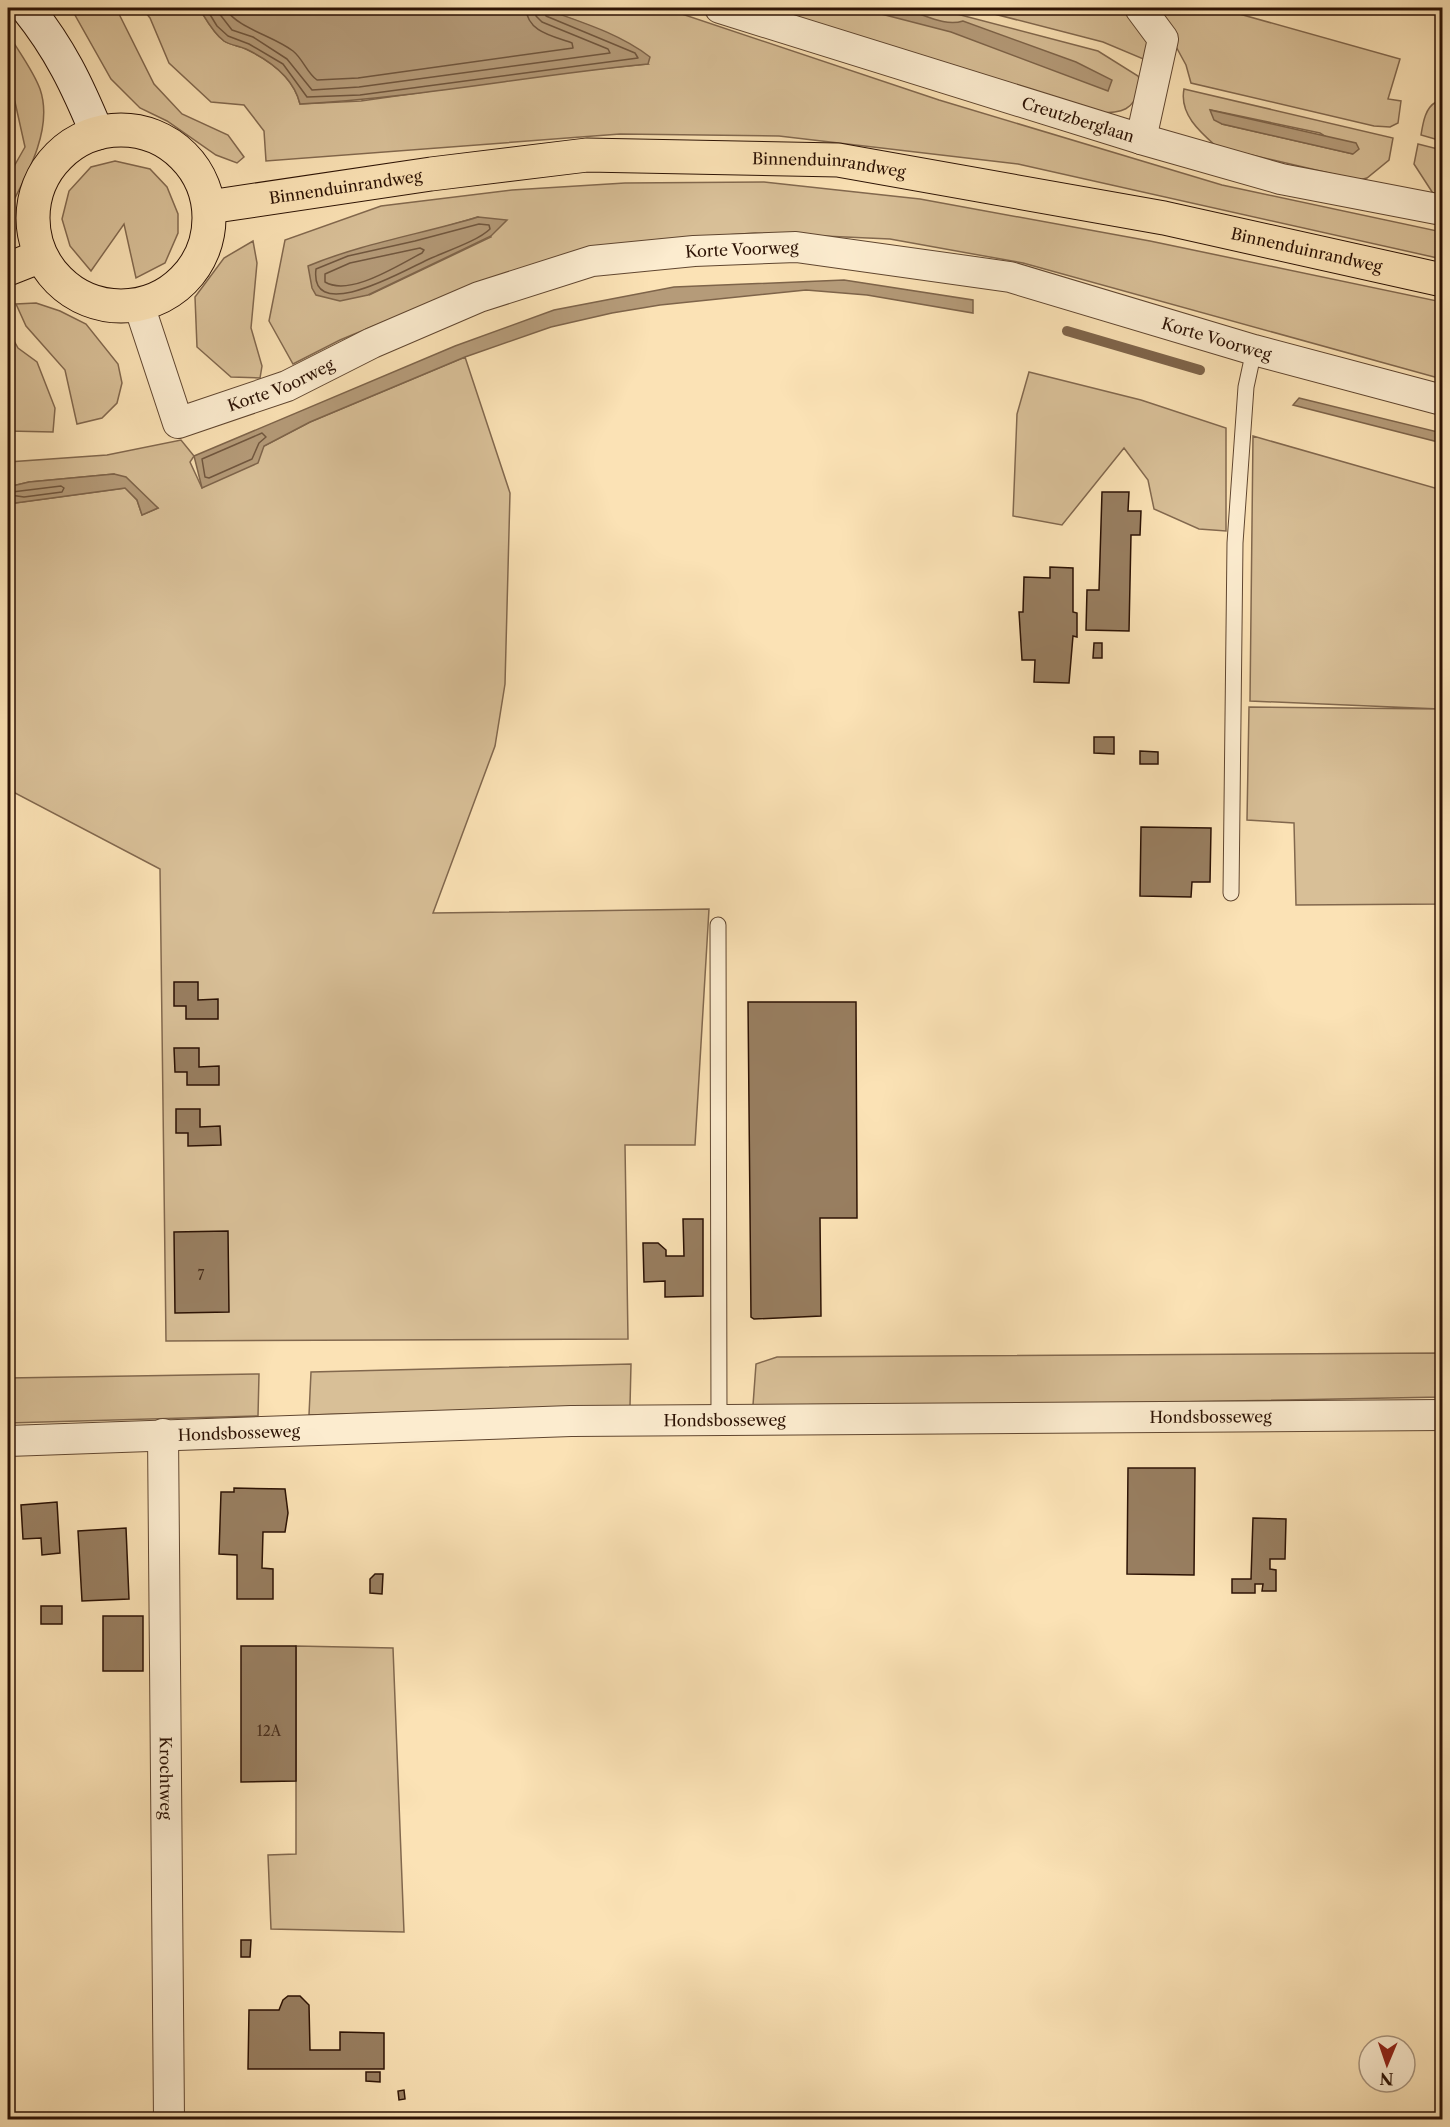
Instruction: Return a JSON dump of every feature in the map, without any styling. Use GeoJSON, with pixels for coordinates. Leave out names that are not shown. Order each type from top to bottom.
{"type":"FeatureCollection","features":[{"type":"Feature","properties":{"kind":"main road"},"geometry":{"type":"LineString","coordinates":[[27,8],[53,39],[76,83],[97,133]]}},
{"type":"Feature","properties":{"kind":"main road"},"geometry":{"type":"LineString","coordinates":[[127,130],[156,137],[182,154],[200,178],[209,207],[208,233],[200,258],[185,279],[164,295],[139,305],[110,306],[82,297],[58,280],[41,256],[33,226],[35,196],[47,168],[69,146],[97,133],[127,130]]}},
{"type":"Feature","properties":{"kind":"main road","name":"Binnenduinrandweg"},"geometry":{"type":"LineString","coordinates":[[209,207],[431,174],[587,155],[838,160],[1164,218],[1443,280]]}},
{"type":"Feature","properties":{"kind":"main road"},"geometry":{"type":"LineString","coordinates":[[8,269],[41,256]]}},
{"type":"Feature","properties":{"kind":"street","name":"Creutzberglaan"},"geometry":{"type":"LineString","coordinates":[[720,8],[1141,139],[1281,179],[1443,210]]}},
{"type":"Feature","properties":{"kind":"street"},"geometry":{"type":"LineString","coordinates":[[1140,8],[1163,39],[1141,139]]}},
{"type":"Feature","properties":{"kind":"street","name":"Korte Voorweg"},"geometry":{"type":"LineString","coordinates":[[139,305],[178,423],[287,386],[372,343],[479,297],[592,261],[694,251],[796,247],[1010,277],[1254,350],[1443,400]]}},
{"type":"Feature","properties":{"kind":"street","name":"Hondsbosseweg"},"geometry":{"type":"LineString","coordinates":[[8,1442],[163,1434],[571,1421],[1443,1415]]}},
{"type":"Feature","properties":{"kind":"street","name":"Krochtweg"},"geometry":{"type":"LineString","coordinates":[[163,1434],[169,2120]]}},
{"type":"Feature","properties":{"kind":"lane"},"geometry":{"type":"LineString","coordinates":[[1231,893],[1235,543],[1246,387],[1254,350]]}},
{"type":"Feature","properties":{"kind":"lane"},"geometry":{"type":"LineString","coordinates":[[718,925],[719,1421]]}},
{"type":"Feature","properties":{"kind":"shaded area"},"geometry":{"type":"Polygon","coordinates":[[[71,8],[116,8],[154,84],[182,114],[228,135],[244,157],[237,163],[216,155],[167,121],[140,108],[111,79],[71,8]]]}},
{"type":"Feature","properties":{"kind":"shaded area"},"geometry":{"type":"Polygon","coordinates":[[[142,8],[199,8],[220,38],[229,44],[255,53],[272,64],[292,86],[300,104],[361,101],[557,73],[648,64],[590,26],[542,8],[664,8],[939,100],[1222,185],[1442,232],[1442,259],[1018,164],[779,136],[620,134],[266,161],[264,131],[244,105],[211,102],[169,63],[150,18],[142,8]]]}},
{"type":"Feature","properties":{"kind":"shaded area"},"geometry":{"type":"Polygon","coordinates":[[[756,8],[934,8],[1098,51],[1138,76],[1142,86],[1134,101],[1125,109],[1095,113],[756,8]]]}},
{"type":"Feature","properties":{"kind":"shaded area"},"geometry":{"type":"Polygon","coordinates":[[[971,8],[1128,8],[1149,37],[1148,61],[1103,42],[971,8]]]}},
{"type":"Feature","properties":{"kind":"shaded area"},"geometry":{"type":"Polygon","coordinates":[[[1155,8],[1218,8],[1400,59],[1388,99],[1401,101],[1398,123],[1390,127],[1374,126],[1191,83],[1186,65],[1155,8]]]}},
{"type":"Feature","properties":{"kind":"shaded area"},"geometry":{"type":"Polygon","coordinates":[[[8,33],[40,89],[43,120],[41,136],[30,168],[8,211],[8,177],[25,147],[8,81],[8,33]]]}},
{"type":"Feature","properties":{"kind":"shaded area"},"geometry":{"type":"Polygon","coordinates":[[[1184,89],[1393,138],[1389,160],[1367,178],[1359,180],[1217,147],[1192,122],[1183,98],[1184,89]],[[1211,110],[1222,124],[1353,154],[1320,133],[1211,110]]]}},
{"type":"Feature","properties":{"kind":"shaded area"},"geometry":{"type":"Polygon","coordinates":[[[1436,102],[1442,104],[1442,141],[1421,135],[1427,112],[1436,102]]]}},
{"type":"Feature","properties":{"kind":"shaded area"},"geometry":{"type":"Polygon","coordinates":[[[1418,144],[1442,150],[1442,199],[1436,198],[1414,164],[1418,144]]]}},
{"type":"Feature","properties":{"kind":"shaded area"},"geometry":{"type":"Polygon","coordinates":[[[115,161],[150,169],[167,187],[178,214],[178,233],[165,263],[136,278],[124,224],[91,271],[70,246],[62,219],[69,191],[91,167],[115,161]]]}},
{"type":"Feature","properties":{"kind":"shaded area"},"geometry":{"type":"Polygon","coordinates":[[[764,182],[920,199],[1150,241],[1442,302],[1442,379],[1023,263],[890,239],[755,233],[654,240],[485,280],[340,340],[293,364],[269,321],[285,240],[381,206],[512,190],[625,183],[764,182]],[[478,217],[414,236],[369,295],[491,237],[478,217]]]}},
{"type":"Feature","properties":{"kind":"shaded area"},"geometry":{"type":"Polygon","coordinates":[[[253,241],[257,263],[251,328],[262,366],[260,378],[231,377],[197,347],[195,297],[224,258],[253,241]]]}},
{"type":"Feature","properties":{"kind":"shaded area"},"geometry":{"type":"Polygon","coordinates":[[[36,303],[60,311],[86,324],[118,364],[122,383],[117,403],[102,418],[77,424],[65,370],[26,326],[16,304],[36,303]]]}},
{"type":"Feature","properties":{"kind":"shaded area"},"geometry":{"type":"Polygon","coordinates":[[[8,330],[18,348],[37,362],[55,408],[53,432],[8,431],[8,330]]]}},
{"type":"Feature","properties":{"kind":"shaded area"},"geometry":{"type":"Polygon","coordinates":[[[465,357],[510,493],[505,684],[495,746],[433,913],[709,909],[695,1145],[625,1145],[628,1339],[166,1341],[160,869],[15,793],[8,777],[8,504],[126,488],[137,500],[142,515],[158,508],[114,474],[29,482],[8,487],[8,462],[107,455],[181,440],[194,456],[190,462],[202,488],[264,446],[310,422],[465,357]]]}},
{"type":"Feature","properties":{"kind":"shaded area"},"geometry":{"type":"Polygon","coordinates":[[[1029,372],[1141,400],[1226,428],[1226,531],[1199,529],[1154,509],[1148,480],[1124,448],[1062,525],[1013,516],[1017,414],[1029,372]]]}},
{"type":"Feature","properties":{"kind":"shaded area"},"geometry":{"type":"Polygon","coordinates":[[[1253,436],[1442,490],[1442,904],[1296,905],[1294,823],[1247,820],[1249,707],[1440,709],[1250,701],[1253,436]]]}},
{"type":"Feature","properties":{"kind":"shaded area"},"geometry":{"type":"Polygon","coordinates":[[[1442,1353],[1442,1397],[1119,1403],[753,1405],[756,1364],[777,1357],[1442,1353]]]}},
{"type":"Feature","properties":{"kind":"shaded area"},"geometry":{"type":"Polygon","coordinates":[[[631,1364],[630,1406],[309,1415],[311,1372],[631,1364]]]}},
{"type":"Feature","properties":{"kind":"shaded area"},"geometry":{"type":"Polygon","coordinates":[[[259,1374],[258,1416],[8,1423],[8,1378],[259,1374]]]}},
{"type":"Feature","properties":{"kind":"shaded area"},"geometry":{"type":"Polygon","coordinates":[[[296,1646],[393,1648],[404,1932],[271,1929],[268,1855],[296,1854],[296,1646]]]}},
{"type":"Feature","properties":{"kind":"water"},"geometry":{"type":"Polygon","coordinates":[[[892,7],[947,22],[963,21],[1076,62],[1112,80],[1108,91],[951,32],[858,8],[892,7]]]}},
{"type":"Feature","properties":{"kind":"water"},"geometry":{"type":"Polygon","coordinates":[[[199,8],[542,8],[612,34],[650,57],[648,64],[431,92],[300,104],[292,86],[272,64],[255,53],[229,44],[220,38],[199,8]]]}},
{"type":"Feature","properties":{"kind":"water"},"geometry":{"type":"Polygon","coordinates":[[[1210,110],[1356,143],[1359,149],[1353,154],[1222,124],[1214,120],[1210,110]]]}},
{"type":"Feature","properties":{"kind":"water"},"geometry":{"type":"Polygon","coordinates":[[[478,217],[507,220],[491,236],[368,295],[340,301],[316,295],[312,288],[308,266],[371,245],[478,217]]]}},
{"type":"Feature","properties":{"kind":"water"},"geometry":{"type":"Polygon","coordinates":[[[844,280],[973,300],[973,313],[867,295],[806,290],[660,305],[612,313],[551,327],[465,357],[310,422],[264,446],[258,463],[202,488],[194,456],[455,346],[554,310],[674,287],[844,280]]]}},
{"type":"Feature","properties":{"kind":"water"},"geometry":{"type":"Polygon","coordinates":[[[1299,398],[1442,433],[1442,443],[1293,405],[1299,398]]]}},
{"type":"Feature","properties":{"kind":"water"},"geometry":{"type":"Polygon","coordinates":[[[114,474],[126,477],[158,508],[142,515],[137,500],[125,488],[8,504],[8,487],[29,482],[114,474]]]}},
{"type":"Feature","properties":{"kind":"building"},"geometry":{"type":"Polygon","coordinates":[[[1102,492],[1129,492],[1128,511],[1141,511],[1140,535],[1131,535],[1129,631],[1086,630],[1087,590],[1099,590],[1102,492]]]}},
{"type":"Feature","properties":{"kind":"building"},"geometry":{"type":"Polygon","coordinates":[[[1050,567],[1073,568],[1073,612],[1077,613],[1077,637],[1073,636],[1069,683],[1034,682],[1035,660],[1022,660],[1019,612],[1023,612],[1024,577],[1050,578],[1050,567]]]}},
{"type":"Feature","properties":{"kind":"building"},"geometry":{"type":"Polygon","coordinates":[[[1094,643],[1102,643],[1102,658],[1093,658],[1094,643]]]}},
{"type":"Feature","properties":{"kind":"building"},"geometry":{"type":"Polygon","coordinates":[[[1094,737],[1114,737],[1114,754],[1094,753],[1094,737]]]}},
{"type":"Feature","properties":{"kind":"building"},"geometry":{"type":"Polygon","coordinates":[[[1140,751],[1158,752],[1158,764],[1140,764],[1140,751]]]}},
{"type":"Feature","properties":{"kind":"building"},"geometry":{"type":"Polygon","coordinates":[[[1141,827],[1211,828],[1210,882],[1192,882],[1191,897],[1140,896],[1141,827]]]}},
{"type":"Feature","properties":{"kind":"building"},"geometry":{"type":"Polygon","coordinates":[[[174,982],[198,982],[198,1000],[218,999],[218,1019],[186,1019],[186,1006],[174,1006],[174,982]]]}},
{"type":"Feature","properties":{"kind":"building"},"geometry":{"type":"Polygon","coordinates":[[[748,1002],[856,1002],[857,1218],[820,1218],[821,1316],[754,1319],[751,1317],[748,1002]]]}},
{"type":"Feature","properties":{"kind":"building"},"geometry":{"type":"Polygon","coordinates":[[[174,1048],[199,1048],[199,1067],[219,1066],[219,1085],[187,1085],[187,1072],[175,1072],[174,1048]]]}},
{"type":"Feature","properties":{"kind":"building"},"geometry":{"type":"Polygon","coordinates":[[[176,1109],[200,1109],[200,1127],[220,1126],[221,1145],[188,1146],[188,1133],[176,1133],[176,1109]]]}},
{"type":"Feature","properties":{"kind":"building"},"geometry":{"type":"Polygon","coordinates":[[[683,1219],[703,1219],[703,1296],[665,1297],[665,1281],[644,1282],[643,1243],[658,1243],[666,1250],[666,1256],[684,1256],[683,1219]]]}},
{"type":"Feature","properties":{"kind":"building"},"geometry":{"type":"Polygon","coordinates":[[[228,1231],[229,1312],[175,1313],[174,1232],[228,1231]]]}},
{"type":"Feature","properties":{"kind":"building"},"geometry":{"type":"Polygon","coordinates":[[[1128,1468],[1195,1468],[1194,1575],[1127,1574],[1128,1468]]]}},
{"type":"Feature","properties":{"kind":"building"},"geometry":{"type":"Polygon","coordinates":[[[234,1488],[285,1489],[288,1513],[285,1532],[263,1532],[262,1568],[273,1569],[273,1599],[237,1599],[237,1555],[219,1554],[221,1492],[234,1492],[234,1488]]]}},
{"type":"Feature","properties":{"kind":"building"},"geometry":{"type":"Polygon","coordinates":[[[57,1502],[60,1553],[42,1555],[41,1538],[23,1539],[21,1505],[57,1502]]]}},
{"type":"Feature","properties":{"kind":"building"},"geometry":{"type":"Polygon","coordinates":[[[1253,1518],[1286,1519],[1285,1559],[1270,1559],[1270,1569],[1276,1570],[1276,1591],[1262,1591],[1263,1584],[1255,1584],[1255,1593],[1232,1593],[1232,1579],[1251,1579],[1253,1518]]]}},
{"type":"Feature","properties":{"kind":"building"},"geometry":{"type":"Polygon","coordinates":[[[126,1528],[129,1599],[82,1601],[78,1531],[126,1528]]]}},
{"type":"Feature","properties":{"kind":"building"},"geometry":{"type":"Polygon","coordinates":[[[375,1574],[383,1574],[382,1594],[370,1593],[370,1579],[375,1574]]]}},
{"type":"Feature","properties":{"kind":"building"},"geometry":{"type":"Polygon","coordinates":[[[41,1606],[62,1606],[62,1624],[41,1624],[41,1606]]]}},
{"type":"Feature","properties":{"kind":"building"},"geometry":{"type":"Polygon","coordinates":[[[103,1616],[143,1616],[143,1671],[103,1671],[103,1616]]]}},
{"type":"Feature","properties":{"kind":"building"},"geometry":{"type":"Polygon","coordinates":[[[241,1646],[296,1646],[296,1781],[241,1782],[241,1646]]]}},
{"type":"Feature","properties":{"kind":"building"},"geometry":{"type":"Polygon","coordinates":[[[241,1940],[251,1940],[250,1957],[241,1957],[241,1940]]]}},
{"type":"Feature","properties":{"kind":"building"},"geometry":{"type":"Polygon","coordinates":[[[288,1996],[300,1996],[309,2005],[310,2050],[340,2050],[340,2032],[384,2033],[384,2069],[248,2069],[249,2010],[279,2010],[283,2000],[288,1996]]]}},
{"type":"Feature","properties":{"kind":"building"},"geometry":{"type":"Polygon","coordinates":[[[366,2072],[380,2072],[380,2082],[366,2081],[366,2072]]]}},
{"type":"Feature","properties":{"kind":"building"},"geometry":{"type":"Polygon","coordinates":[[[404,2090],[405,2099],[399,2100],[398,2091],[404,2090]]]}},
{"type":"Feature","properties":{"kind":"waterway"},"geometry":{"type":"LineString","coordinates":[[1067,331],[1200,370]]}}]}
